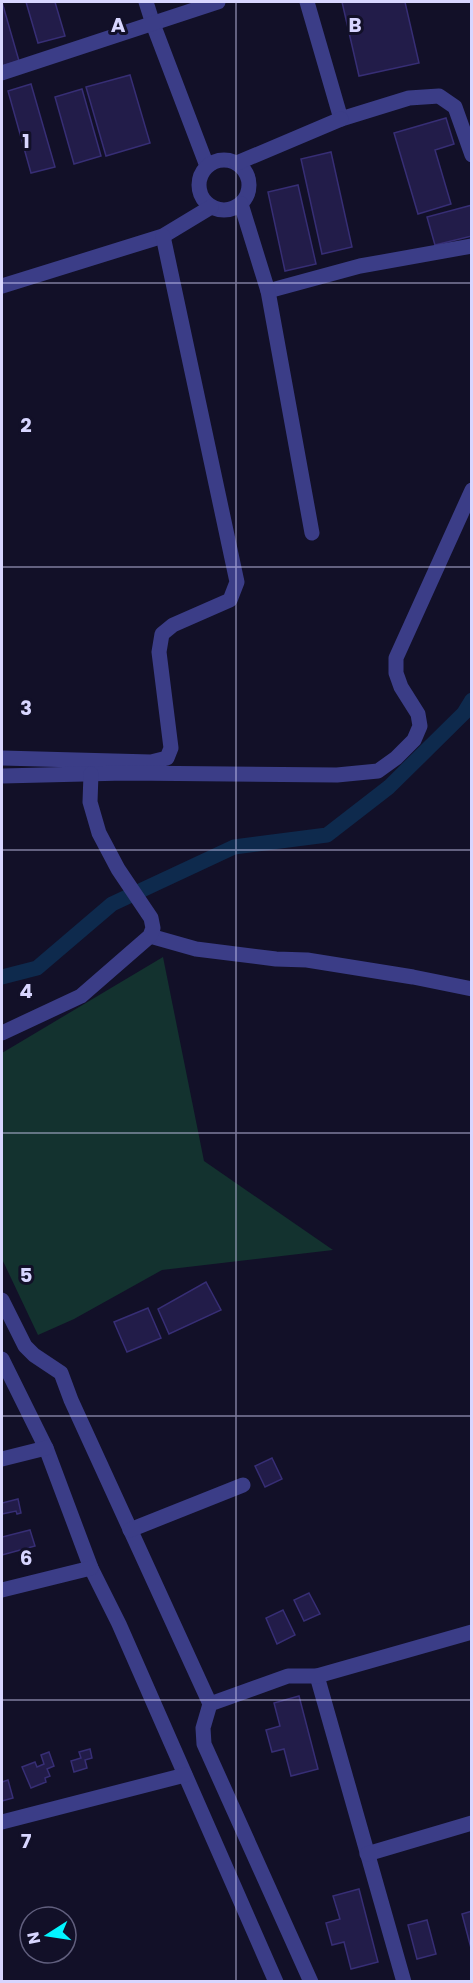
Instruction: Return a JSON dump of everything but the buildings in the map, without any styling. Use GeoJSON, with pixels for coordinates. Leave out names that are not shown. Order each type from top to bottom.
{"type":"FeatureCollection","features":[{"type":"Feature","properties":{"kind":"street"},"geometry":{"type":"LineString","coordinates":[[146,2],[207,166]]}},
{"type":"Feature","properties":{"kind":"street"},"geometry":{"type":"LineString","coordinates":[[2,73],[218,2]]}},
{"type":"Feature","properties":{"kind":"street"},"geometry":{"type":"LineString","coordinates":[[307,2],[341,119]]}},
{"type":"Feature","properties":{"kind":"street"},"geometry":{"type":"LineString","coordinates":[[237,163],[341,119],[409,99],[439,96],[455,107],[471,155]]}},
{"type":"Feature","properties":{"kind":"street"},"geometry":{"type":"LineString","coordinates":[[227,160],[237,163],[244,170],[250,188],[241,204],[227,211],[212,207],[201,196],[199,188],[202,172],[207,166],[217,161],[227,160]]}},
{"type":"Feature","properties":{"kind":"street"},"geometry":{"type":"LineString","coordinates":[[241,204],[268,291],[312,533]]}},
{"type":"Feature","properties":{"kind":"street"},"geometry":{"type":"LineString","coordinates":[[2,286],[163,237],[212,207]]}},
{"type":"Feature","properties":{"kind":"street"},"geometry":{"type":"LineString","coordinates":[[2,758],[152,762],[167,758],[171,748],[159,652],[162,634],[173,625],[230,600],[237,582],[163,237]]}},
{"type":"Feature","properties":{"kind":"street"},"geometry":{"type":"LineString","coordinates":[[268,291],[360,266],[471,246]]}},
{"type":"Feature","properties":{"kind":"street"},"geometry":{"type":"LineString","coordinates":[[2,776],[338,775],[378,771],[387,766],[414,740],[420,726],[418,714],[401,687],[396,673],[396,658],[471,490]]}},
{"type":"Feature","properties":{"kind":"street"},"geometry":{"type":"LineString","coordinates":[[2,1033],[81,996],[150,936],[153,928],[151,918],[109,854],[94,818],[90,802],[91,774]]}},
{"type":"Feature","properties":{"kind":"street"},"geometry":{"type":"LineString","coordinates":[[150,936],[195,949],[276,959],[307,960],[471,989]]}},
{"type":"Feature","properties":{"kind":"street"},"geometry":{"type":"LineString","coordinates":[[2,1300],[25,1346],[34,1355],[61,1373],[71,1400],[210,1704],[203,1728],[204,1744],[311,1982]]}},
{"type":"Feature","properties":{"kind":"street"},"geometry":{"type":"LineString","coordinates":[[2,1359],[46,1448],[91,1568],[120,1624],[276,1982]]}},
{"type":"Feature","properties":{"kind":"street"},"geometry":{"type":"LineString","coordinates":[[2,1459],[46,1448]]}},
{"type":"Feature","properties":{"kind":"street"},"geometry":{"type":"LineString","coordinates":[[130,1530],[243,1485]]}},
{"type":"Feature","properties":{"kind":"street"},"geometry":{"type":"LineString","coordinates":[[2,1590],[91,1568]]}},
{"type":"Feature","properties":{"kind":"street"},"geometry":{"type":"LineString","coordinates":[[210,1704],[288,1676],[316,1676],[471,1632]]}},
{"type":"Feature","properties":{"kind":"street"},"geometry":{"type":"LineString","coordinates":[[316,1676],[404,1982]]}},
{"type":"Feature","properties":{"kind":"street"},"geometry":{"type":"LineString","coordinates":[[2,1822],[185,1776]]}},
{"type":"Feature","properties":{"kind":"street"},"geometry":{"type":"LineString","coordinates":[[367,1854],[471,1823]]}},
{"type":"Feature","properties":{"kind":"green space"},"geometry":{"type":"Polygon","coordinates":[[[163,957],[204,1161],[333,1250],[162,1270],[74,1319],[38,1335],[2,1259],[2,1053],[163,957]]]}},
{"type":"Feature","properties":{"kind":"waterway"},"geometry":{"type":"LineString","coordinates":[[2,977],[37,968],[112,904],[234,847],[327,835],[389,787],[464,713],[472,700]]}}]}
